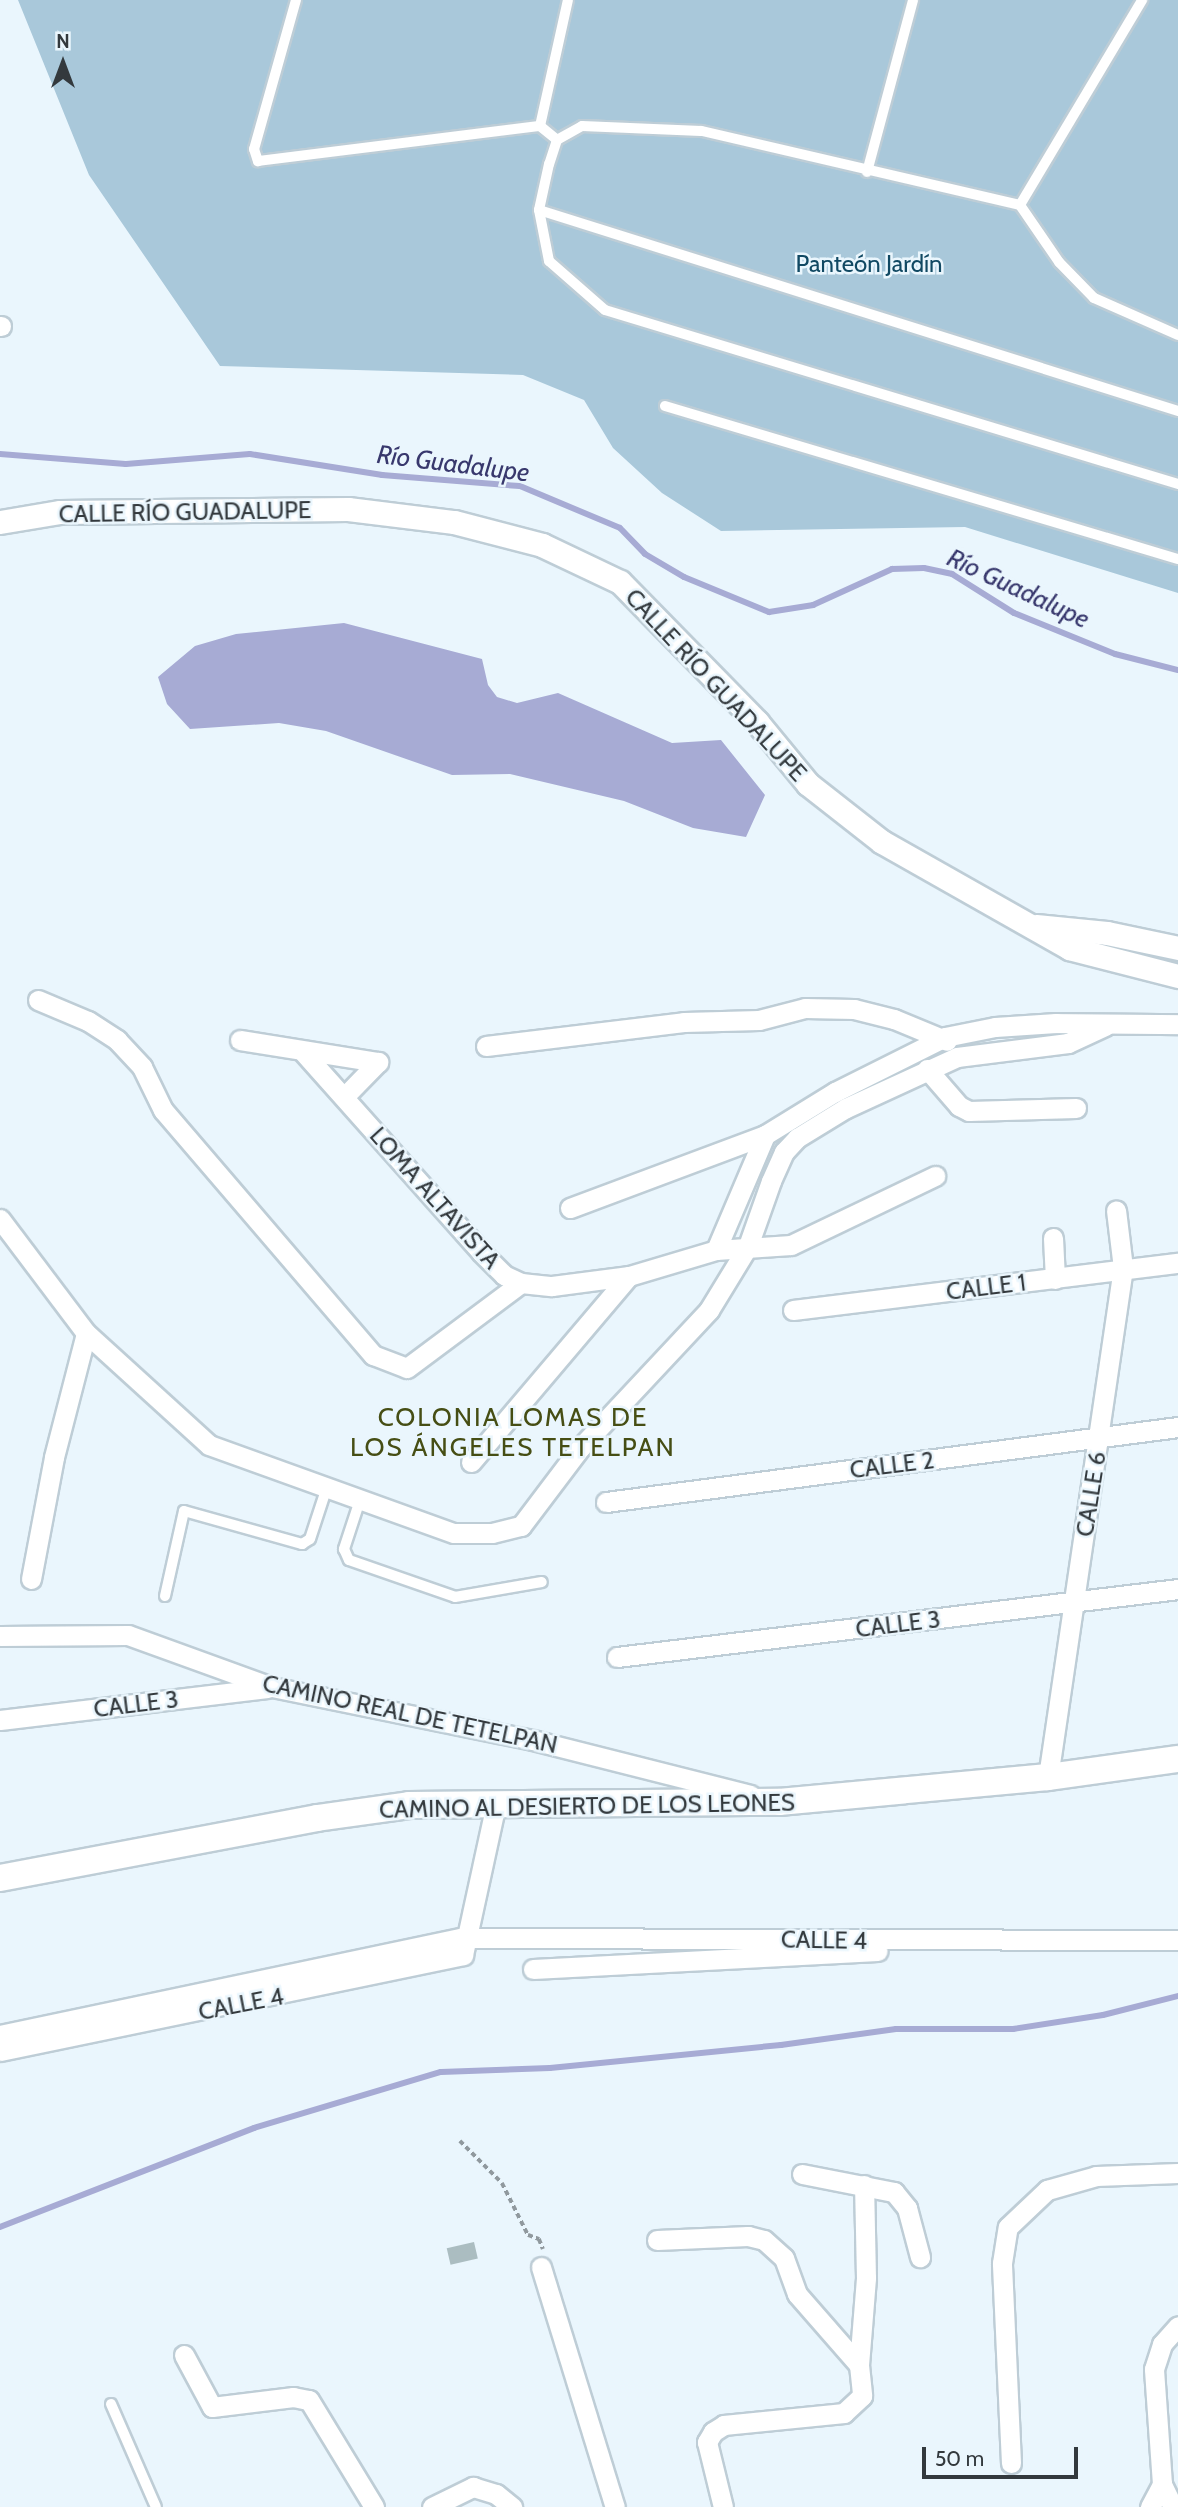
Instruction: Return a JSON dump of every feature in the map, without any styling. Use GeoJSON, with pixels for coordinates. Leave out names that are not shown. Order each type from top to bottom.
{"type":"FeatureCollection","features":[{"type":"Feature","properties":{"kind":"main road","name":"CAMINO AL DESIERTO DE LOS LEONES"},"geometry":{"type":"LineString","coordinates":[[0,1878],[317,1818],[409,1805],[779,1802],[1048,1777],[1178,1759]]}},
{"type":"Feature","properties":{"kind":"street","name":"CALLE RÍO GUADALUPE"},"geometry":{"type":"LineString","coordinates":[[0,522],[60,512],[348,509],[454,522],[542,545],[620,582],[818,792],[883,842],[1069,948],[1178,976]]}},
{"type":"Feature","properties":{"kind":"street","name":"CALLE RÍO GUADALUPE"},"geometry":{"type":"LineString","coordinates":[[1026,925],[1107,933],[1178,948]]}},
{"type":"Feature","properties":{"kind":"street"},"geometry":{"type":"LineString","coordinates":[[38,1000],[88,1021],[117,1040],[142,1067],[163,1110],[373,1356],[407,1368],[521,1283]]}},
{"type":"Feature","properties":{"kind":"street"},"geometry":{"type":"LineString","coordinates":[[486,1046],[684,1023],[759,1020],[805,1008],[854,1009],[945,1037],[957,1057]]}},
{"type":"Feature","properties":{"kind":"street"},"geometry":{"type":"LineString","coordinates":[[570,1208],[765,1135],[835,1092],[945,1037],[1007,1026],[1105,1026],[1172,1020]]}},
{"type":"Feature","properties":{"kind":"street"},"geometry":{"type":"LineString","coordinates":[[0,1219],[86,1333],[209,1445],[454,1533],[492,1533],[521,1526],[580,1448],[709,1310],[748,1247],[784,1152],[797,1138],[846,1108],[957,1057],[1068,1043],[1105,1026]]}},
{"type":"Feature","properties":{"kind":"street"},"geometry":{"type":"LineString","coordinates":[[240,1041],[304,1053],[378,1062],[344,1097]]}},
{"type":"Feature","properties":{"kind":"street","name":"LOMA ALTAVISTA"},"geometry":{"type":"LineString","coordinates":[[304,1053],[481,1252],[504,1275],[521,1283],[552,1286],[629,1276],[716,1250],[792,1245],[935,1176]]}},
{"type":"Feature","properties":{"kind":"street"},"geometry":{"type":"LineString","coordinates":[[928,1069],[959,1106],[969,1111],[1076,1108]]}},
{"type":"Feature","properties":{"kind":"street"},"geometry":{"type":"LineString","coordinates":[[722,1288],[716,1250],[765,1135]]}},
{"type":"Feature","properties":{"kind":"street","name":"CALLE 6"},"geometry":{"type":"LineString","coordinates":[[1048,1777],[1123,1268],[1116,1210]]}},
{"type":"Feature","properties":{"kind":"street"},"geometry":{"type":"LineString","coordinates":[[1053,1238],[1055,1279]]}},
{"type":"Feature","properties":{"kind":"street","name":"CALLE 1"},"geometry":{"type":"LineString","coordinates":[[793,1310],[1178,1262]]}},
{"type":"Feature","properties":{"kind":"street"},"geometry":{"type":"LineString","coordinates":[[471,1462],[629,1276]]}},
{"type":"Feature","properties":{"kind":"street"},"geometry":{"type":"LineString","coordinates":[[31,1579],[54,1457],[86,1333]]}},
{"type":"Feature","properties":{"kind":"street","name":"CALLE 2"},"geometry":{"type":"LineString","coordinates":[[606,1502],[1178,1427]]}},
{"type":"Feature","properties":{"kind":"street","name":"CALLE 3"},"geometry":{"type":"LineString","coordinates":[[617,1657],[1178,1588]]}},
{"type":"Feature","properties":{"kind":"street","name":"CAMINO REAL DE TETELPAN"},"geometry":{"type":"LineString","coordinates":[[0,1636],[128,1634],[272,1688],[533,1740],[779,1802]]}},
{"type":"Feature","properties":{"kind":"street","name":"CALLE 3"},"geometry":{"type":"LineString","coordinates":[[0,1720],[272,1688]]}},
{"type":"Feature","properties":{"kind":"street"},"geometry":{"type":"LineString","coordinates":[[470,1938],[496,1804]]}},
{"type":"Feature","properties":{"kind":"street","name":"CALLE 4"},"geometry":{"type":"LineString","coordinates":[[0,2051],[442,1962],[463,1955],[470,1938]]}},
{"type":"Feature","properties":{"kind":"street","name":"CALLE 4"},"geometry":{"type":"LineString","coordinates":[[0,2035],[470,1938],[1178,1940]]}},
{"type":"Feature","properties":{"kind":"street"},"geometry":{"type":"LineString","coordinates":[[533,1969],[872,1952],[896,1941]]}},
{"type":"Feature","properties":{"kind":"street"},"geometry":{"type":"LineString","coordinates":[[1011,2463],[1002,2263],[1008,2227],[1047,2190],[1108,2175],[1178,2172]]}},
{"type":"Feature","properties":{"kind":"street"},"geometry":{"type":"LineString","coordinates":[[802,2174],[894,2192],[907,2208],[920,2257]]}},
{"type":"Feature","properties":{"kind":"street"},"geometry":{"type":"LineString","coordinates":[[723,2507],[707,2442],[713,2432],[724,2425],[844,2413],[862,2396],[859,2365],[866,2278],[864,2185]]}},
{"type":"Feature","properties":{"kind":"street"},"geometry":{"type":"LineString","coordinates":[[657,2240],[748,2236],[764,2240],[784,2258],[797,2294],[859,2365]]}},
{"type":"Feature","properties":{"kind":"street"},"geometry":{"type":"LineString","coordinates":[[541,2267],[615,2507]]}},
{"type":"Feature","properties":{"kind":"street"},"geometry":{"type":"LineString","coordinates":[[1173,2507],[1162,2484],[1154,2369],[1162,2344],[1178,2326]]}},
{"type":"Feature","properties":{"kind":"street"},"geometry":{"type":"LineString","coordinates":[[184,2354],[212,2407],[293,2398],[309,2400],[374,2507]]}},
{"type":"Feature","properties":{"kind":"street"},"geometry":{"type":"LineString","coordinates":[[1150,2507],[1162,2484]]}},
{"type":"Feature","properties":{"kind":"street"},"geometry":{"type":"LineString","coordinates":[[432,2507],[473,2487],[496,2494],[513,2507]]}},
{"type":"Feature","properties":{"kind":"lane"},"geometry":{"type":"LineString","coordinates":[[296,0],[254,149],[258,161],[540,126],[558,140]]}},
{"type":"Feature","properties":{"kind":"lane"},"geometry":{"type":"LineString","coordinates":[[540,126],[568,0]]}},
{"type":"Feature","properties":{"kind":"lane"},"geometry":{"type":"LineString","coordinates":[[867,172],[913,0]]}},
{"type":"Feature","properties":{"kind":"lane"},"geometry":{"type":"LineString","coordinates":[[1020,205],[1142,0]]}},
{"type":"Feature","properties":{"kind":"lane"},"geometry":{"type":"LineString","coordinates":[[1178,335],[1094,298],[1059,262],[1020,205],[867,172],[701,131],[582,126],[558,140],[539,210],[549,261],[605,310],[1178,484]]}},
{"type":"Feature","properties":{"kind":"lane"},"geometry":{"type":"LineString","coordinates":[[539,210],[1178,411]]}},
{"type":"Feature","properties":{"kind":"lane"},"geometry":{"type":"LineString","coordinates":[[665,406],[1178,559]]}},
{"type":"Feature","properties":{"kind":"lane"},"geometry":{"type":"LineString","coordinates":[[165,1596],[184,1511],[302,1544],[310,1539],[327,1487]]}},
{"type":"Feature","properties":{"kind":"lane"},"geometry":{"type":"LineString","coordinates":[[360,1500],[344,1549],[349,1560],[455,1597],[542,1582]]}},
{"type":"Feature","properties":{"kind":"lane"},"geometry":{"type":"LineString","coordinates":[[111,2404],[156,2507]]}},
{"type":"Feature","properties":{"kind":"path"},"geometry":{"type":"LineString","coordinates":[[460,2141],[502,2183],[528,2235],[539,2239],[547,2258],[541,2267]]}},
{"type":"Feature","properties":{"kind":"green space","name":"Panteón Jardín"},"geometry":{"type":"Polygon","coordinates":[[[18,0],[1178,0],[1178,593],[965,527],[721,531],[662,493],[613,448],[584,400],[523,375],[220,366],[89,175],[18,0]]]}},
{"type":"Feature","properties":{"kind":"shaded area"},"geometry":{"type":"Polygon","coordinates":[[[344,623],[482,659],[488,685],[497,697],[517,703],[558,693],[672,743],[721,740],[765,795],[746,837],[693,828],[624,801],[510,774],[452,775],[326,731],[279,723],[190,729],[167,704],[158,677],[195,646],[236,634],[344,623]]]}},
{"type":"Feature","properties":{"kind":"building"},"geometry":{"type":"Polygon","coordinates":[[[474,2242],[478,2259],[451,2265],[447,2248],[474,2242]]]}},
{"type":"Feature","properties":{"kind":"waterway","name":"Río Guadalupe"},"geometry":{"type":"LineString","coordinates":[[0,454],[126,464],[250,454],[382,475],[520,486],[620,528],[645,554],[684,577],[769,612],[813,605],[892,569],[924,568],[952,574],[1014,613],[1115,654],[1178,670]]}},
{"type":"Feature","properties":{"kind":"waterway"},"geometry":{"type":"LineString","coordinates":[[0,2227],[254,2128],[441,2072],[550,2068],[781,2045],[896,2029],[1013,2029],[1103,2015],[1178,1996]]}},
{"type":"Feature","properties":{"kind":"district","name":"COLONIA LOMAS DE LOS ÁNGELES TETELPAN"},"geometry":{"type":"Point","coordinates":[513,1433]}}]}
